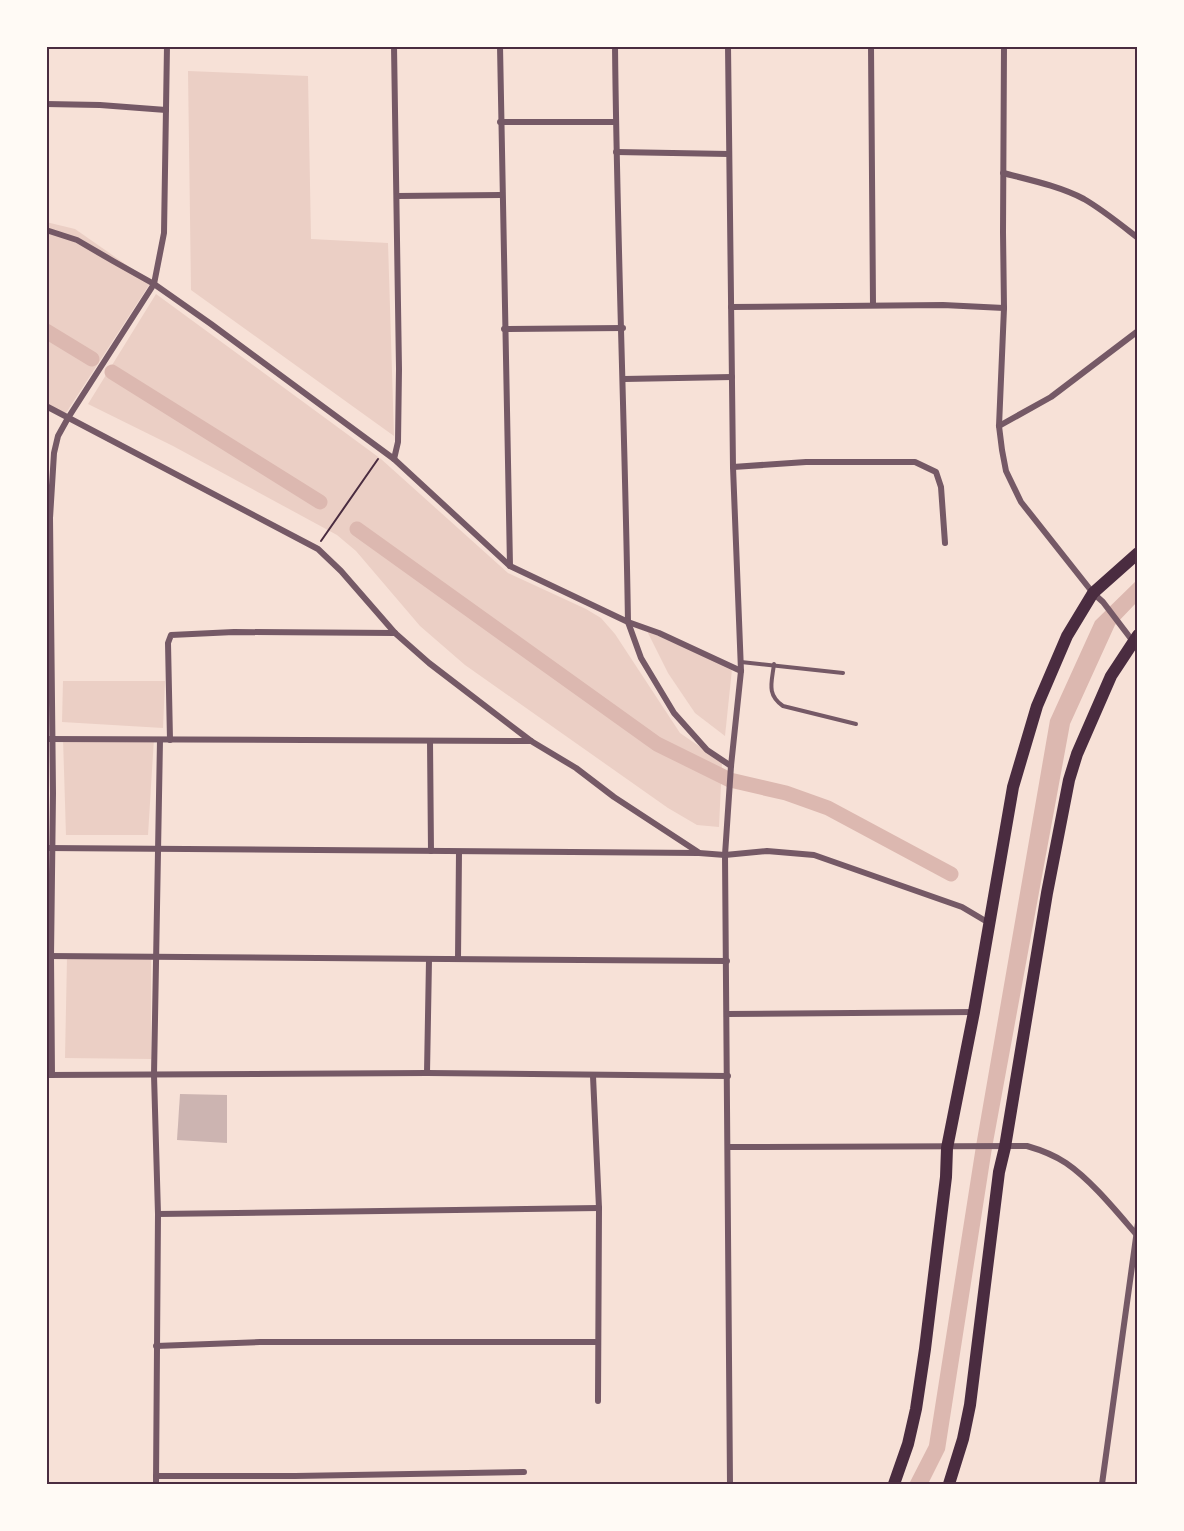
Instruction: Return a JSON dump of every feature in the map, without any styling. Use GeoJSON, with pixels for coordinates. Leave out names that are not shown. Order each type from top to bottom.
{"type":"FeatureCollection","features":[{"type":"Feature","properties":{"kind":"main road"},"geometry":{"type":"LineString","coordinates":[[894,1485],[908,1444],[918,1399],[945,1187],[954,1147],[988,923],[1013,787],[1037,706],[1066,636],[1093,593],[1137,553]]}},
{"type":"Feature","properties":{"kind":"main road"},"geometry":{"type":"LineString","coordinates":[[949,1485],[956,1467],[970,1405],[1000,1147],[1069,780],[1077,754],[1111,676],[1136,641]]}},
{"type":"Feature","properties":{"kind":"street"},"geometry":{"type":"LineString","coordinates":[[167,46],[164,233],[154,284],[68,418],[58,436],[54,453],[48,518],[49,1075],[427,1073],[728,1076]]}},
{"type":"Feature","properties":{"kind":"street"},"geometry":{"type":"LineString","coordinates":[[394,46],[399,426],[394,459]]}},
{"type":"Feature","properties":{"kind":"street"},"geometry":{"type":"LineString","coordinates":[[500,46],[501,195],[510,566]]}},
{"type":"Feature","properties":{"kind":"street"},"geometry":{"type":"LineString","coordinates":[[615,46],[628,622],[641,658],[675,713],[707,750],[731,766]]}},
{"type":"Feature","properties":{"kind":"street"},"geometry":{"type":"LineString","coordinates":[[728,46],[733,467],[741,662],[725,855],[730,1485]]}},
{"type":"Feature","properties":{"kind":"street"},"geometry":{"type":"LineString","coordinates":[[871,46],[873,305]]}},
{"type":"Feature","properties":{"kind":"street"},"geometry":{"type":"LineString","coordinates":[[1004,46],[1004,308],[999,426],[1006,471],[1021,502],[1093,593],[1136,641]]}},
{"type":"Feature","properties":{"kind":"street"},"geometry":{"type":"LineString","coordinates":[[46,104],[166,110]]}},
{"type":"Feature","properties":{"kind":"street"},"geometry":{"type":"LineString","coordinates":[[500,122],[616,122]]}},
{"type":"Feature","properties":{"kind":"street"},"geometry":{"type":"LineString","coordinates":[[616,152],[729,154]]}},
{"type":"Feature","properties":{"kind":"street"},"geometry":{"type":"LineString","coordinates":[[1003,173],[1047,184],[1083,199],[1117,221],[1137,238]]}},
{"type":"Feature","properties":{"kind":"street"},"geometry":{"type":"LineString","coordinates":[[397,196],[501,195]]}},
{"type":"Feature","properties":{"kind":"street"},"geometry":{"type":"LineString","coordinates":[[46,230],[77,240],[154,284],[384,451],[510,566],[628,622],[741,671]]}},
{"type":"Feature","properties":{"kind":"street"},"geometry":{"type":"LineString","coordinates":[[731,307],[944,305],[1004,308]]}},
{"type":"Feature","properties":{"kind":"street"},"geometry":{"type":"LineString","coordinates":[[504,329],[623,328]]}},
{"type":"Feature","properties":{"kind":"street"},"geometry":{"type":"LineString","coordinates":[[999,426],[1051,397],[1137,331]]}},
{"type":"Feature","properties":{"kind":"street"},"geometry":{"type":"LineString","coordinates":[[624,379],[732,376]]}},
{"type":"Feature","properties":{"kind":"street"},"geometry":{"type":"LineString","coordinates":[[46,406],[316,548],[340,571],[395,633],[429,663],[531,741],[576,768],[699,853]]}},
{"type":"Feature","properties":{"kind":"street"},"geometry":{"type":"LineString","coordinates":[[733,467],[806,462],[915,462],[936,472],[941,487],[945,543]]}},
{"type":"Feature","properties":{"kind":"street"},"geometry":{"type":"LineString","coordinates":[[170,740],[168,643],[171,635],[234,632],[395,633]]}},
{"type":"Feature","properties":{"kind":"street"},"geometry":{"type":"LineString","coordinates":[[49,739],[531,741]]}},
{"type":"Feature","properties":{"kind":"street"},"geometry":{"type":"LineString","coordinates":[[156,1485],[158,1214],[154,1075],[160,740]]}},
{"type":"Feature","properties":{"kind":"street"},"geometry":{"type":"LineString","coordinates":[[430,741],[431,851]]}},
{"type":"Feature","properties":{"kind":"street"},"geometry":{"type":"LineString","coordinates":[[50,847],[725,855],[766,851],[814,855],[962,907],[988,923]]}},
{"type":"Feature","properties":{"kind":"street"},"geometry":{"type":"LineString","coordinates":[[458,959],[459,852]]}},
{"type":"Feature","properties":{"kind":"street"},"geometry":{"type":"LineString","coordinates":[[49,956],[727,961]]}},
{"type":"Feature","properties":{"kind":"street"},"geometry":{"type":"LineString","coordinates":[[427,1073],[429,960]]}},
{"type":"Feature","properties":{"kind":"street"},"geometry":{"type":"LineString","coordinates":[[727,1014],[974,1012]]}},
{"type":"Feature","properties":{"kind":"street"},"geometry":{"type":"LineString","coordinates":[[593,1076],[599,1208],[598,1401]]}},
{"type":"Feature","properties":{"kind":"street"},"geometry":{"type":"LineString","coordinates":[[729,1147],[1027,1146],[1046,1152],[1067,1164],[1102,1196],[1136,1234]]}},
{"type":"Feature","properties":{"kind":"street"},"geometry":{"type":"LineString","coordinates":[[158,1214],[599,1208]]}},
{"type":"Feature","properties":{"kind":"street"},"geometry":{"type":"LineString","coordinates":[[1102,1485],[1137,1223]]}},
{"type":"Feature","properties":{"kind":"street"},"geometry":{"type":"LineString","coordinates":[[156,1346],[260,1342],[598,1342]]}},
{"type":"Feature","properties":{"kind":"street"},"geometry":{"type":"LineString","coordinates":[[156,1476],[524,1472]]}},
{"type":"Feature","properties":{"kind":"street"},"geometry":{"type":"LineString","coordinates":[[295,1476],[295,1485]]}},
{"type":"Feature","properties":{"kind":"lane"},"geometry":{"type":"LineString","coordinates":[[741,662],[843,673]]}},
{"type":"Feature","properties":{"kind":"lane"},"geometry":{"type":"LineString","coordinates":[[774,664],[771,689],[774,700],[783,706],[856,723]]}},
{"type":"Feature","properties":{"kind":"path"},"geometry":{"type":"LineString","coordinates":[[316,548],[384,451]]}},
{"type":"Feature","properties":{"kind":"shaded area"},"geometry":{"type":"Polygon","coordinates":[[[188,71],[308,76],[311,239],[388,243],[394,436],[191,290],[188,71]]]}},
{"type":"Feature","properties":{"kind":"shaded area"},"geometry":{"type":"Polygon","coordinates":[[[46,222],[75,229],[151,282],[66,413],[47,406],[46,222]]]}},
{"type":"Feature","properties":{"kind":"shaded area"},"geometry":{"type":"Polygon","coordinates":[[[156,294],[381,459],[508,573],[601,618],[615,634],[680,733],[722,762],[719,827],[697,825],[668,808],[465,665],[420,626],[356,551],[337,535],[173,446],[88,404],[156,294]]]}},
{"type":"Feature","properties":{"kind":"shaded area"},"geometry":{"type":"Polygon","coordinates":[[[1137,580],[1137,602],[1115,625],[1070,724],[992,1148],[945,1450],[928,1484],[909,1484],[929,1445],[976,1146],[1050,720],[1095,621],[1137,580]]]}},
{"type":"Feature","properties":{"kind":"shaded area"},"geometry":{"type":"Polygon","coordinates":[[[647,631],[732,669],[725,736],[695,713],[668,673],[647,631]]]}},
{"type":"Feature","properties":{"kind":"shaded area"},"geometry":{"type":"Polygon","coordinates":[[[63,681],[165,681],[163,728],[62,722],[63,681]]]}},
{"type":"Feature","properties":{"kind":"shaded area"},"geometry":{"type":"Polygon","coordinates":[[[63,738],[154,738],[148,835],[66,835],[63,738]]]}},
{"type":"Feature","properties":{"kind":"shaded area"},"geometry":{"type":"Polygon","coordinates":[[[67,958],[151,959],[151,1059],[65,1058],[67,958]]]}},
{"type":"Feature","properties":{"kind":"building"},"geometry":{"type":"Polygon","coordinates":[[[180,1094],[227,1095],[227,1143],[177,1140],[180,1094]]]}},
{"type":"Feature","properties":{"kind":"waterway"},"geometry":{"type":"LineString","coordinates":[[46,331],[92,359]]}},
{"type":"Feature","properties":{"kind":"waterway"},"geometry":{"type":"LineString","coordinates":[[112,372],[320,502]]}},
{"type":"Feature","properties":{"kind":"waterway"},"geometry":{"type":"LineString","coordinates":[[357,529],[657,744],[730,780],[786,793],[828,808],[951,874]]}}]}
